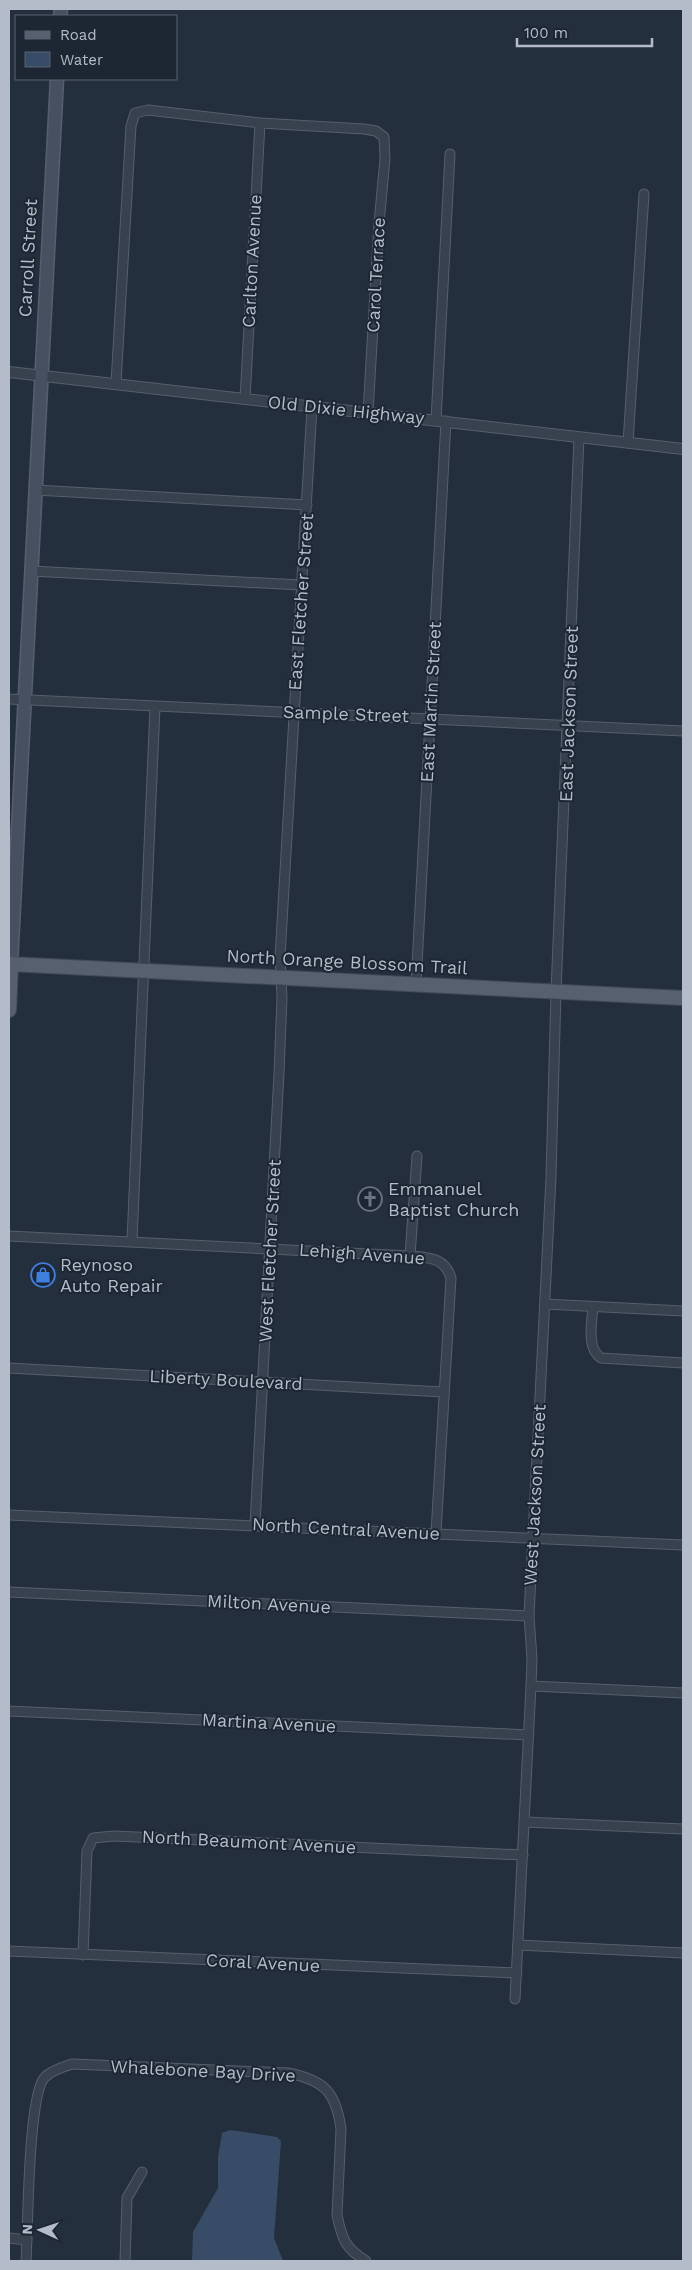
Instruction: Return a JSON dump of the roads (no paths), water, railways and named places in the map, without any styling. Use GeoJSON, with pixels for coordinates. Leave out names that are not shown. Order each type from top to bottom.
{"type":"FeatureCollection","features":[{"type":"Feature","properties":{"kind":"main road","name":"Carroll Street"},"geometry":{"type":"LineString","coordinates":[[9,1010],[13,830],[24,700],[57,80]]}},
{"type":"Feature","properties":{"kind":"main road","name":"North Orange Blossom Trail"},"geometry":{"type":"LineString","coordinates":[[10,964],[683,998]]}},
{"type":"Feature","properties":{"kind":"street"},"geometry":{"type":"LineString","coordinates":[[116,383],[131,126],[135,113],[148,110],[260,123]]}},
{"type":"Feature","properties":{"kind":"street","name":"Carol Terrace"},"geometry":{"type":"LineString","coordinates":[[260,123],[364,129],[376,132],[384,137],[385,159],[379,223],[368,413]]}},
{"type":"Feature","properties":{"kind":"street","name":"Carlton Avenue"},"geometry":{"type":"LineString","coordinates":[[244,399],[260,123]]}},
{"type":"Feature","properties":{"kind":"street","name":"East Martin Street"},"geometry":{"type":"LineString","coordinates":[[416,984],[430,718],[450,154]]}},
{"type":"Feature","properties":{"kind":"street"},"geometry":{"type":"LineString","coordinates":[[628,443],[644,194]]}},
{"type":"Feature","properties":{"kind":"street","name":"Old Dixie Highway"},"geometry":{"type":"LineString","coordinates":[[9,372],[683,449]]}},
{"type":"Feature","properties":{"kind":"street","name":"East Fletcher Street"},"geometry":{"type":"LineString","coordinates":[[282,977],[280,957],[312,407]]}},
{"type":"Feature","properties":{"kind":"street","name":"East Jackson Street"},"geometry":{"type":"LineString","coordinates":[[556,991],[580,437]]}},
{"type":"Feature","properties":{"kind":"street"},"geometry":{"type":"LineString","coordinates":[[35,490],[307,505]]}},
{"type":"Feature","properties":{"kind":"street"},"geometry":{"type":"LineString","coordinates":[[31,571],[301,585]]}},
{"type":"Feature","properties":{"kind":"street","name":"Sample Street"},"geometry":{"type":"LineString","coordinates":[[9,699],[683,731]]}},
{"type":"Feature","properties":{"kind":"street"},"geometry":{"type":"LineString","coordinates":[[132,1241],[155,707]]}},
{"type":"Feature","properties":{"kind":"street","name":"West Fletcher Street"},"geometry":{"type":"LineString","coordinates":[[255,1524],[282,977]]}},
{"type":"Feature","properties":{"kind":"street","name":"West Jackson Street"},"geometry":{"type":"LineString","coordinates":[[515,2000],[531,1686],[532,1659],[529,1616],[545,1304],[556,991]]}},
{"type":"Feature","properties":{"kind":"street"},"geometry":{"type":"LineString","coordinates":[[410,1256],[417,1156]]}},
{"type":"Feature","properties":{"kind":"street","name":"Lehigh Avenue"},"geometry":{"type":"LineString","coordinates":[[9,1236],[270,1248],[435,1259],[443,1263],[449,1270],[451,1278],[443,1392]]}},
{"type":"Feature","properties":{"kind":"street"},"geometry":{"type":"LineString","coordinates":[[545,1304],[683,1311]]}},
{"type":"Feature","properties":{"kind":"street"},"geometry":{"type":"LineString","coordinates":[[593,1307],[592,1345],[593,1351],[601,1358],[683,1363]]}},
{"type":"Feature","properties":{"kind":"street","name":"Liberty Boulevard"},"geometry":{"type":"LineString","coordinates":[[9,1368],[443,1392]]}},
{"type":"Feature","properties":{"kind":"street"},"geometry":{"type":"LineString","coordinates":[[436,1533],[443,1392]]}},
{"type":"Feature","properties":{"kind":"street","name":"North Central Avenue"},"geometry":{"type":"LineString","coordinates":[[9,1515],[255,1524],[683,1544]]}},
{"type":"Feature","properties":{"kind":"street","name":"Milton Avenue"},"geometry":{"type":"LineString","coordinates":[[9,1592],[529,1616]]}},
{"type":"Feature","properties":{"kind":"street"},"geometry":{"type":"LineString","coordinates":[[531,1686],[683,1692]]}},
{"type":"Feature","properties":{"kind":"street","name":"Martina Avenue"},"geometry":{"type":"LineString","coordinates":[[9,1711],[529,1735]]}},
{"type":"Feature","properties":{"kind":"street"},"geometry":{"type":"LineString","coordinates":[[525,1822],[683,1829]]}},
{"type":"Feature","properties":{"kind":"street","name":"North Beaumont Avenue"},"geometry":{"type":"LineString","coordinates":[[83,1955],[87,1851],[93,1838],[124,1836],[523,1854]]}},
{"type":"Feature","properties":{"kind":"street"},"geometry":{"type":"LineString","coordinates":[[518,1945],[683,1953]]}},
{"type":"Feature","properties":{"kind":"street","name":"Coral Avenue"},"geometry":{"type":"LineString","coordinates":[[9,1951],[516,1973]]}},
{"type":"Feature","properties":{"kind":"street","name":"Whalebone Bay Drive"},"geometry":{"type":"LineString","coordinates":[[27,2240],[34,2106],[44,2077],[59,2068],[72,2064],[288,2073],[315,2081],[328,2090],[339,2114],[341,2129],[337,2216],[344,2242],[354,2254],[366,2261]]}},
{"type":"Feature","properties":{"kind":"street"},"geometry":{"type":"LineString","coordinates":[[125,2261],[127,2198],[142,2172]]}},
{"type":"Feature","properties":{"kind":"street"},"geometry":{"type":"LineString","coordinates":[[9,2238],[27,2240],[26,2261]]}},
{"type":"Feature","properties":{"kind":"water"},"geometry":{"type":"Polygon","coordinates":[[[230,2130],[277,2137],[281,2141],[274,2238],[283,2261],[192,2261],[193,2232],[218,2188],[218,2157],[222,2133],[230,2130]]]}},
{"type":"Feature","properties":{"kind":"place","name":"Emmanuel Baptist Church"},"geometry":{"type":"Point","coordinates":[370,1199]}},
{"type":"Feature","properties":{"kind":"place","name":"Reynoso Auto Repair"},"geometry":{"type":"Point","coordinates":[43,1275]}}]}
